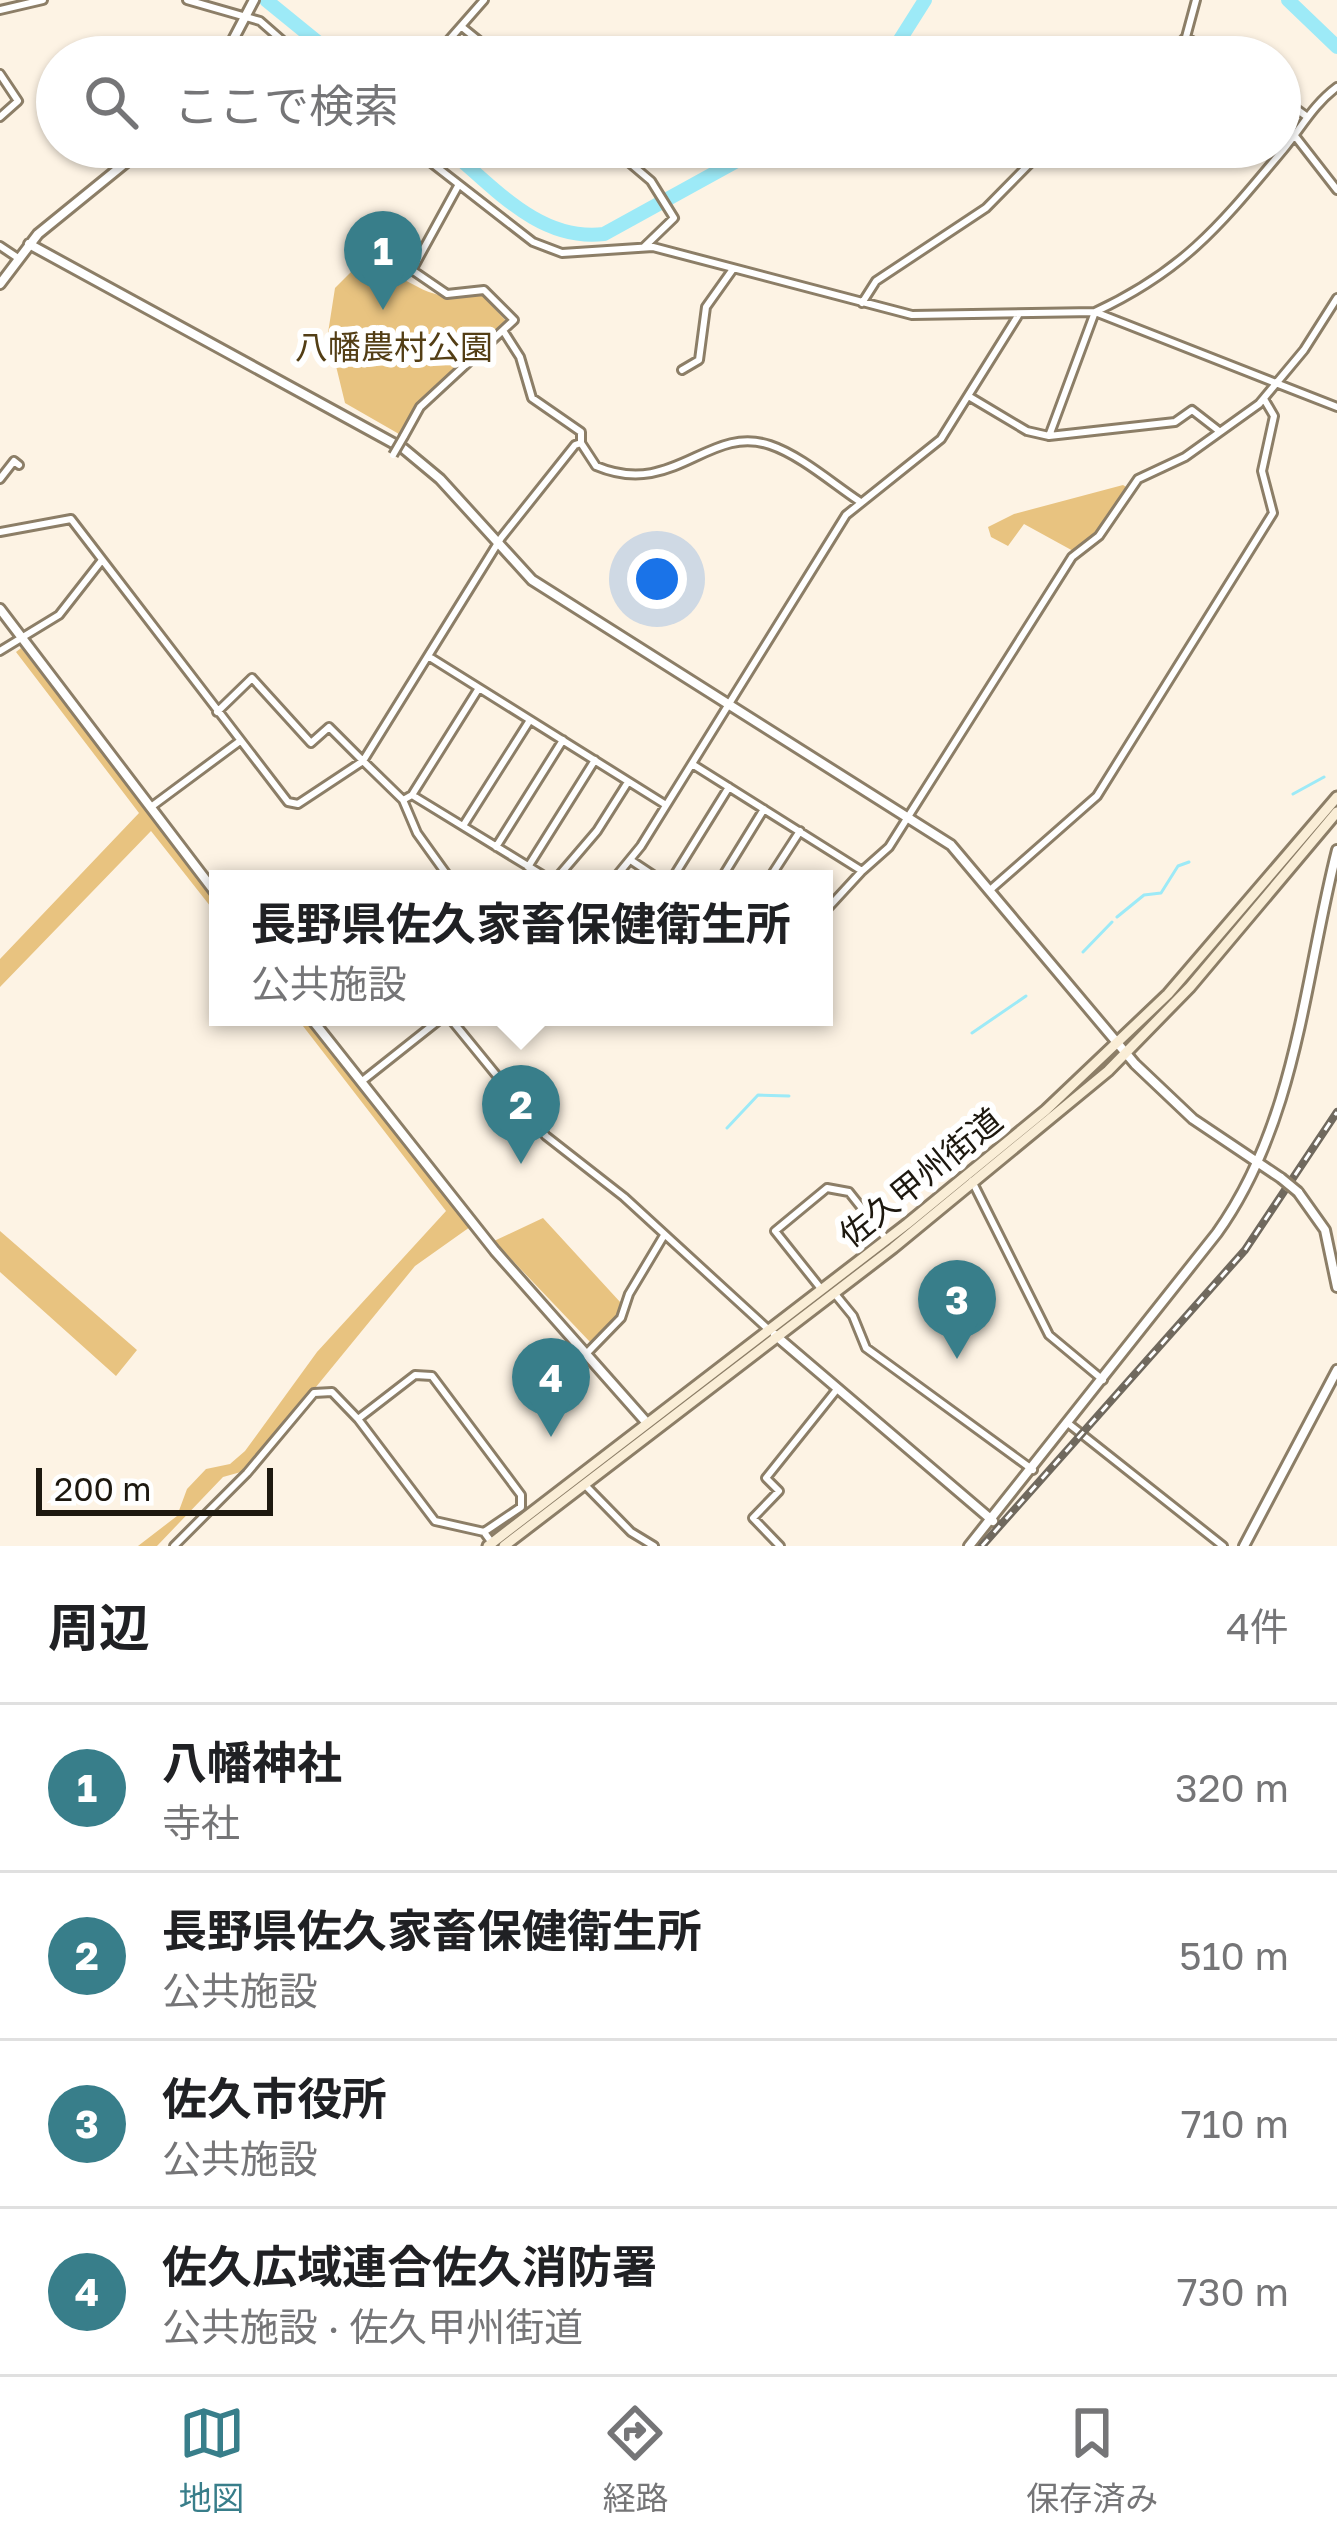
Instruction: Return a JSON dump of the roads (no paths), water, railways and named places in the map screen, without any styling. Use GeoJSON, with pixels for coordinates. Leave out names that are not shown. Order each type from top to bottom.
{"type":"FeatureCollection","features":[{"type":"Feature","properties":{"kind":"main road","name":"佐久甲州街道"},"geometry":{"type":"LineString","coordinates":[[1122,1049],[1337,797]]}},
{"type":"Feature","properties":{"kind":"main road","name":"佐久甲州街道"},"geometry":{"type":"LineString","coordinates":[[491,1545],[647,1423],[835,1294],[1122,1049],[1337,812]]}},
{"type":"Feature","properties":{"kind":"main road","name":"佐久甲州街道"},"geometry":{"type":"LineString","coordinates":[[504,1546],[822,1290],[890,1244]]}},
{"type":"Feature","properties":{"kind":"street"},"geometry":{"type":"LineString","coordinates":[[0,10],[43,0]]}},
{"type":"Feature","properties":{"kind":"street"},"geometry":{"type":"LineString","coordinates":[[187,0],[250,8],[279,36]]}},
{"type":"Feature","properties":{"kind":"street"},"geometry":{"type":"LineString","coordinates":[[454,36],[484,0]]}},
{"type":"Feature","properties":{"kind":"street"},"geometry":{"type":"LineString","coordinates":[[1187,36],[1196,0]]}},
{"type":"Feature","properties":{"kind":"street"},"geometry":{"type":"LineString","coordinates":[[235,36],[250,8]]}},
{"type":"Feature","properties":{"kind":"street"},"geometry":{"type":"LineString","coordinates":[[462,27],[473,36]]}},
{"type":"Feature","properties":{"kind":"street"},"geometry":{"type":"LineString","coordinates":[[0,74],[18,101],[0,117]]}},
{"type":"Feature","properties":{"kind":"street"},"geometry":{"type":"LineString","coordinates":[[1301,125],[1337,87]]}},
{"type":"Feature","properties":{"kind":"street"},"geometry":{"type":"LineString","coordinates":[[1301,112],[1306,116]]}},
{"type":"Feature","properties":{"kind":"street"},"geometry":{"type":"LineString","coordinates":[[1301,144],[1337,190]]}},
{"type":"Feature","properties":{"kind":"street"},"geometry":{"type":"LineString","coordinates":[[0,284],[29,244],[120,168]]}},
{"type":"Feature","properties":{"kind":"street"},"geometry":{"type":"LineString","coordinates":[[438,168],[533,242],[562,254],[644,247],[920,315],[1095,312],[1337,407]]}},
{"type":"Feature","properties":{"kind":"street"},"geometry":{"type":"LineString","coordinates":[[636,168],[651,181],[673,215],[644,247]]}},
{"type":"Feature","properties":{"kind":"street"},"geometry":{"type":"LineString","coordinates":[[862,303],[876,281],[986,208],[1025,168]]}},
{"type":"Feature","properties":{"kind":"street"},"geometry":{"type":"LineString","coordinates":[[1049,436],[1095,312],[1169,273],[1268,168]]}},
{"type":"Feature","properties":{"kind":"street"},"geometry":{"type":"LineString","coordinates":[[393,455],[429,398],[514,320],[484,290],[448,293],[412,270],[459,185]]}},
{"type":"Feature","properties":{"kind":"street"},"geometry":{"type":"LineString","coordinates":[[29,244],[404,449],[440,479],[532,580],[951,845],[1122,1049],[1180,1108],[1298,1192],[1325,1230],[1337,1287]]}},
{"type":"Feature","properties":{"kind":"street"},"geometry":{"type":"LineString","coordinates":[[0,246],[18,258]]}},
{"type":"Feature","properties":{"kind":"street"},"geometry":{"type":"LineString","coordinates":[[682,370],[699,360],[706,307],[733,268]]}},
{"type":"Feature","properties":{"kind":"street"},"geometry":{"type":"LineString","coordinates":[[833,902],[889,847],[1072,557],[1100,536],[1138,479],[1175,463],[1264,399],[1272,383],[1304,350],[1337,298]]}},
{"type":"Feature","properties":{"kind":"street"},"geometry":{"type":"LineString","coordinates":[[622,870],[859,501],[925,455],[970,398],[1019,314]]}},
{"type":"Feature","properties":{"kind":"street"},"geometry":{"type":"LineString","coordinates":[[504,332],[520,358],[532,398],[547,413],[581,432],[581,443],[596,466],[636,476],[668,472],[727,444],[766,444],[859,501]]}},
{"type":"Feature","properties":{"kind":"street"},"geometry":{"type":"LineString","coordinates":[[970,398],[1027,431],[1049,436],[1175,422],[1192,410],[1219,430]]}},
{"type":"Feature","properties":{"kind":"street"},"geometry":{"type":"LineString","coordinates":[[990,890],[1097,796],[1273,513],[1262,471],[1274,416],[1264,399]]}},
{"type":"Feature","properties":{"kind":"street"},"geometry":{"type":"LineString","coordinates":[[0,532],[68,518],[295,806],[363,761],[497,546],[562,457],[581,443]]}},
{"type":"Feature","properties":{"kind":"street"},"geometry":{"type":"LineString","coordinates":[[0,479],[14,461],[20,465]]}},
{"type":"Feature","properties":{"kind":"street"},"geometry":{"type":"LineString","coordinates":[[0,651],[59,615],[103,560]]}},
{"type":"Feature","properties":{"kind":"street"},"geometry":{"type":"LineString","coordinates":[[0,609],[209,884]]}},
{"type":"Feature","properties":{"kind":"street"},"geometry":{"type":"LineString","coordinates":[[428,656],[666,805]]}},
{"type":"Feature","properties":{"kind":"street"},"geometry":{"type":"LineString","coordinates":[[217,712],[252,678],[311,743],[329,727],[403,800],[417,833],[443,870]]}},
{"type":"Feature","properties":{"kind":"street"},"geometry":{"type":"LineString","coordinates":[[403,800],[412,795],[479,688]]}},
{"type":"Feature","properties":{"kind":"street"},"geometry":{"type":"LineString","coordinates":[[464,826],[530,720]]}},
{"type":"Feature","properties":{"kind":"street"},"geometry":{"type":"LineString","coordinates":[[496,847],[562,740]]}},
{"type":"Feature","properties":{"kind":"street"},"geometry":{"type":"LineString","coordinates":[[150,808],[240,741]]}},
{"type":"Feature","properties":{"kind":"street"},"geometry":{"type":"LineString","coordinates":[[528,867],[595,760]]}},
{"type":"Feature","properties":{"kind":"street"},"geometry":{"type":"LineString","coordinates":[[692,764],[862,871]]}},
{"type":"Feature","properties":{"kind":"street"},"geometry":{"type":"LineString","coordinates":[[560,870],[597,831],[628,782]]}},
{"type":"Feature","properties":{"kind":"street"},"geometry":{"type":"LineString","coordinates":[[678,870],[729,787]]}},
{"type":"Feature","properties":{"kind":"street"},"geometry":{"type":"LineString","coordinates":[[412,795],[534,870]]}},
{"type":"Feature","properties":{"kind":"street"},"geometry":{"type":"LineString","coordinates":[[727,870],[764,809]]}},
{"type":"Feature","properties":{"kind":"street"},"geometry":{"type":"LineString","coordinates":[[775,870],[800,831]]}},
{"type":"Feature","properties":{"kind":"street"},"geometry":{"type":"LineString","coordinates":[[969,1546],[1217,1233],[1259,1163],[1288,1074],[1337,850]]}},
{"type":"Feature","properties":{"kind":"street"},"geometry":{"type":"LineString","coordinates":[[631,860],[644,870]]}},
{"type":"Feature","properties":{"kind":"street"},"geometry":{"type":"LineString","coordinates":[[317,1026],[495,1250],[647,1423]]}},
{"type":"Feature","properties":{"kind":"street"},"geometry":{"type":"LineString","coordinates":[[361,1082],[434,1026]]}},
{"type":"Feature","properties":{"kind":"street"},"geometry":{"type":"LineString","coordinates":[[454,1026],[546,1136],[624,1197],[772,1333],[993,1521]]}},
{"type":"Feature","properties":{"kind":"street"},"geometry":{"type":"LineString","coordinates":[[971,1179],[1049,1335],[1103,1380]]}},
{"type":"Feature","properties":{"kind":"street"},"geometry":{"type":"LineString","coordinates":[[822,1290],[775,1231],[827,1188],[849,1192],[890,1244]]}},
{"type":"Feature","properties":{"kind":"street"},"geometry":{"type":"LineString","coordinates":[[587,1353],[625,1313],[628,1294],[663,1237]]}},
{"type":"Feature","properties":{"kind":"street"},"geometry":{"type":"LineString","coordinates":[[835,1294],[853,1316],[866,1348],[1033,1470]]}},
{"type":"Feature","properties":{"kind":"street"},"geometry":{"type":"LineString","coordinates":[[1244,1546],[1337,1370]]}},
{"type":"Feature","properties":{"kind":"street"},"geometry":{"type":"LineString","coordinates":[[173,1546],[248,1474],[314,1393],[332,1392],[358,1419],[435,1521],[484,1532],[521,1507],[521,1495],[432,1376],[415,1375],[358,1419]]}},
{"type":"Feature","properties":{"kind":"street"},"geometry":{"type":"LineString","coordinates":[[780,1546],[753,1518],[778,1491],[766,1478],[838,1388]]}},
{"type":"Feature","properties":{"kind":"street"},"geometry":{"type":"LineString","coordinates":[[1069,1424],[1223,1546]]}},
{"type":"Feature","properties":{"kind":"street"},"geometry":{"type":"LineString","coordinates":[[585,1485],[654,1546]]}},
{"type":"Feature","properties":{"kind":"street"},"geometry":{"type":"LineString","coordinates":[[484,1532],[491,1545]]}},
{"type":"Feature","properties":{"kind":"waterway"},"geometry":{"type":"LineString","coordinates":[[266,0],[310,36]]}},
{"type":"Feature","properties":{"kind":"waterway"},"geometry":{"type":"LineString","coordinates":[[902,36],[925,0]]}},
{"type":"Feature","properties":{"kind":"waterway"},"geometry":{"type":"LineString","coordinates":[[1288,0],[1337,47]]}},
{"type":"Feature","properties":{"kind":"waterway"},"geometry":{"type":"LineString","coordinates":[[470,168],[518,208],[558,229],[580,234],[604,234],[724,168]]}},
{"type":"Feature","properties":{"kind":"waterway"},"geometry":{"type":"LineString","coordinates":[[1293,794],[1324,777]]}},
{"type":"Feature","properties":{"kind":"waterway"},"geometry":{"type":"LineString","coordinates":[[1117,917],[1144,895],[1161,893],[1178,866],[1189,862]]}},
{"type":"Feature","properties":{"kind":"waterway"},"geometry":{"type":"LineString","coordinates":[[1083,952],[1112,922]]}},
{"type":"Feature","properties":{"kind":"waterway"},"geometry":{"type":"LineString","coordinates":[[972,1033],[1026,996]]}},
{"type":"Feature","properties":{"kind":"waterway"},"geometry":{"type":"LineString","coordinates":[[727,1128],[758,1095],[789,1096]]}},
{"type":"Feature","properties":{"kind":"railway"},"geometry":{"type":"LineString","coordinates":[[982,1546],[1245,1250],[1337,1112]]}},
{"type":"Feature","properties":{"kind":"place","name":"八幡神社"},"geometry":{"type":"Point","coordinates":[383,310]}},
{"type":"Feature","properties":{"kind":"place","name":"長野県佐久家畜保健衛生所"},"geometry":{"type":"Point","coordinates":[521,1164]}},
{"type":"Feature","properties":{"kind":"place","name":"佐久市役所"},"geometry":{"type":"Point","coordinates":[957,1359]}},
{"type":"Feature","properties":{"kind":"place","name":"佐久広域連合佐久消防署"},"geometry":{"type":"Point","coordinates":[551,1437]}},
{"type":"Feature","properties":{"kind":"park label","name":"八幡農村公園"},"geometry":{"type":"Point","coordinates":[394,346]}}]}
